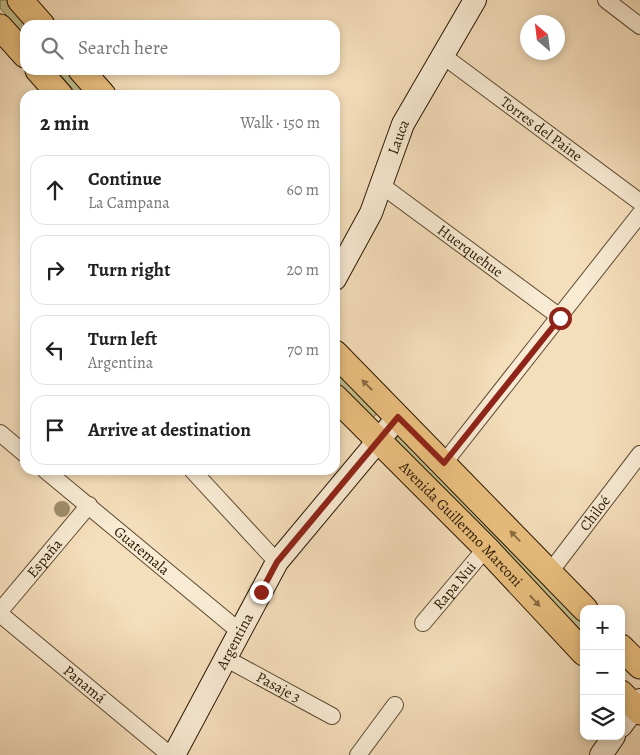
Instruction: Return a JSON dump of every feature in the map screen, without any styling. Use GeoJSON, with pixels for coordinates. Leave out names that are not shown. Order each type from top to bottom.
{"type":"FeatureCollection","features":[{"type":"Feature","properties":{"kind":"main road"},"geometry":{"type":"LineString","coordinates":[[20,0],[38,20]]}},
{"type":"Feature","properties":{"kind":"main road"},"geometry":{"type":"LineString","coordinates":[[0,27],[20,49]]}},
{"type":"Feature","properties":{"kind":"main road"},"geometry":{"type":"LineString","coordinates":[[42,75],[56,90]]}},
{"type":"Feature","properties":{"kind":"main road"},"geometry":{"type":"LineString","coordinates":[[85,75],[99,90]]}},
{"type":"Feature","properties":{"kind":"main road","name":"Avenida Guillermo Marconi"},"geometry":{"type":"LineString","coordinates":[[340,358],[581,605]]}},
{"type":"Feature","properties":{"kind":"main road","name":"Avenida Guillermo Marconi"},"geometry":{"type":"LineString","coordinates":[[340,402],[486,548],[581,650]]}},
{"type":"Feature","properties":{"kind":"main road"},"geometry":{"type":"LineString","coordinates":[[624,650],[640,666]]}},
{"type":"Feature","properties":{"kind":"street","name":"Lauca"},"geometry":{"type":"LineString","coordinates":[[340,270],[371,212],[403,124],[475,0]]}},
{"type":"Feature","properties":{"kind":"street"},"geometry":{"type":"LineString","coordinates":[[606,0],[640,26]]}},
{"type":"Feature","properties":{"kind":"street","name":"Torres del Paine"},"geometry":{"type":"LineString","coordinates":[[442,56],[640,202]]}},
{"type":"Feature","properties":{"kind":"street","name":"Huerquehue"},"geometry":{"type":"LineString","coordinates":[[381,185],[560,318]]}},
{"type":"Feature","properties":{"kind":"street"},"geometry":{"type":"LineString","coordinates":[[444,463],[640,214]]}},
{"type":"Feature","properties":{"kind":"street","name":"Argentina"},"geometry":{"type":"LineString","coordinates":[[174,755],[277,562],[398,417]]}},
{"type":"Feature","properties":{"kind":"street"},"geometry":{"type":"LineString","coordinates":[[0,434],[20,450]]}},
{"type":"Feature","properties":{"kind":"street","name":"Chiloé"},"geometry":{"type":"LineString","coordinates":[[550,572],[640,454]]}},
{"type":"Feature","properties":{"kind":"street","name":"Guatemala"},"geometry":{"type":"LineString","coordinates":[[52,475],[239,631]]}},
{"type":"Feature","properties":{"kind":"street"},"geometry":{"type":"LineString","coordinates":[[197,475],[277,562]]}},
{"type":"Feature","properties":{"kind":"street","name":"España"},"geometry":{"type":"LineString","coordinates":[[0,613],[89,505]]}},
{"type":"Feature","properties":{"kind":"street","name":"Rapa Nui"},"geometry":{"type":"LineString","coordinates":[[423,623],[486,548]]}},
{"type":"Feature","properties":{"kind":"street","name":"Panamá"},"geometry":{"type":"LineString","coordinates":[[0,613],[170,755]]}},
{"type":"Feature","properties":{"kind":"street","name":"Pasaje 3"},"geometry":{"type":"LineString","coordinates":[[225,658],[332,716]]}},
{"type":"Feature","properties":{"kind":"street"},"geometry":{"type":"LineString","coordinates":[[358,755],[395,705]]}},
{"type":"Feature","properties":{"kind":"street"},"geometry":{"type":"LineString","coordinates":[[601,755],[611,740]]}},
{"type":"Feature","properties":{"kind":"shaded area"},"geometry":{"type":"Polygon","coordinates":[[[0,0],[7,0],[25,20],[20,20],[20,30],[0,8],[0,0]]]}},
{"type":"Feature","properties":{"kind":"shaded area"},"geometry":{"type":"Polygon","coordinates":[[[60,75],[73,75],[86,90],[74,90],[60,75]]]}},
{"type":"Feature","properties":{"kind":"shaded area"},"geometry":{"type":"Polygon","coordinates":[[[340,371],[379,411],[371,420],[340,388],[340,371]]]}},
{"type":"Feature","properties":{"kind":"shaded area"},"geometry":{"type":"Polygon","coordinates":[[[400,433],[580,620],[580,638],[393,443],[400,433]]]}},
{"type":"Feature","properties":{"kind":"route"},"geometry":{"type":"LineString","coordinates":[[261,592],[277,562],[294,540],[398,417],[444,463],[560,318]]}}]}
